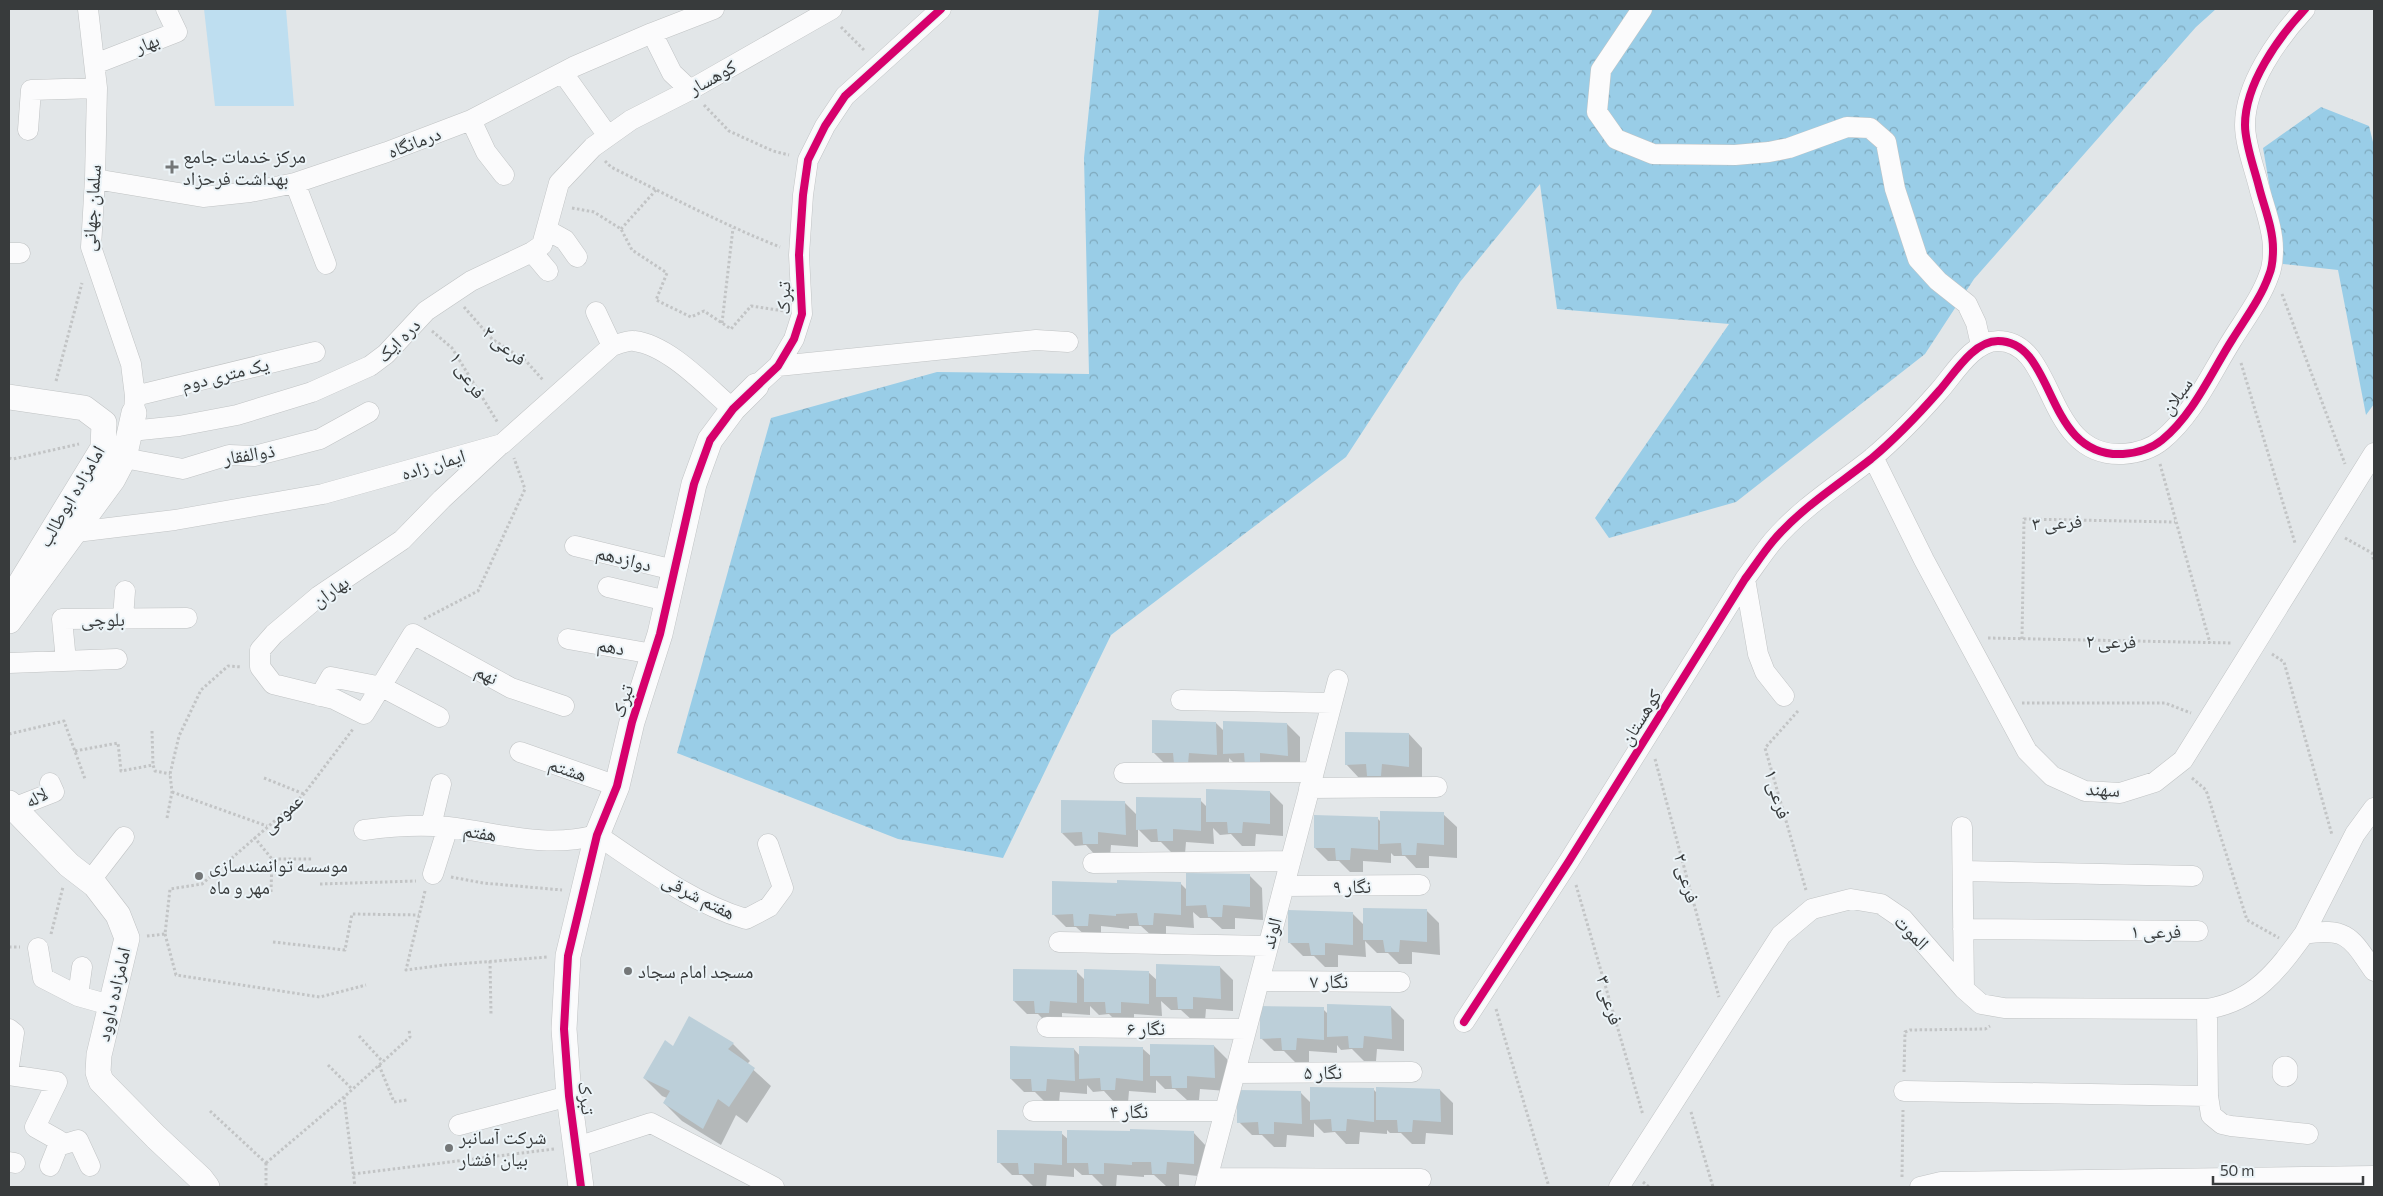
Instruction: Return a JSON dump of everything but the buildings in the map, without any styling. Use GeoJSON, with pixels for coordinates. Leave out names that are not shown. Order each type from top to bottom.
{"type":"FeatureCollection","features":[{"type":"Feature","properties":{"kind":"street","name":"سلمان جهانی"},"geometry":{"type":"LineString","coordinates":[[88,9],[97,88],[91,247],[131,364],[134,413]]}},
{"type":"Feature","properties":{"kind":"street","name":"بهار"},"geometry":{"type":"LineString","coordinates":[[94,64],[177,32],[166,9]]}},
{"type":"Feature","properties":{"kind":"street","name":"درمانگاه"},"geometry":{"type":"LineString","coordinates":[[95,179],[203,197],[250,192],[295,184],[471,120],[563,73],[652,33],[714,9]]}},
{"type":"Feature","properties":{"kind":"street","name":"تبرک"},"geometry":{"type":"LineString","coordinates":[[581,1187],[569,1096],[564,1029],[568,956],[597,835],[617,786],[632,722],[653,654],[694,484],[710,440],[733,410],[778,366],[794,339],[802,314],[799,255],[803,195],[808,160],[825,126],[845,96],[941,9]]}},
{"type":"Feature","properties":{"kind":"street"},"geometry":{"type":"LineString","coordinates":[[1642,9],[1602,70],[1597,112],[1616,139],[1653,154],[1735,155],[1789,148],[1847,127],[1870,128],[1886,142],[1895,189],[1918,259],[1938,281],[1967,304],[1976,323],[1981,345],[1970,354],[1916,416],[1873,457]]}},
{"type":"Feature","properties":{"kind":"street","name":"سبلان"},"geometry":{"type":"LineString","coordinates":[[1981,345],[1995,341],[2009,342],[2022,348],[2032,358],[2068,428],[2087,446],[2111,454],[2138,453],[2161,441],[2187,414],[2259,296],[2270,274],[2273,250],[2269,225],[2245,127],[2247,100],[2258,76],[2289,27],[2305,9]]}},
{"type":"Feature","properties":{"kind":"street","name":"کوهسار"},"geometry":{"type":"LineString","coordinates":[[600,142],[631,120],[690,90],[830,10]]}},
{"type":"Feature","properties":{"kind":"street"},"geometry":{"type":"LineString","coordinates":[[652,33],[672,73],[690,90]]}},
{"type":"Feature","properties":{"kind":"street"},"geometry":{"type":"LineString","coordinates":[[563,73],[600,142]]}},
{"type":"Feature","properties":{"kind":"street"},"geometry":{"type":"LineString","coordinates":[[28,130],[31,90],[97,88]]}},
{"type":"Feature","properties":{"kind":"street"},"geometry":{"type":"LineString","coordinates":[[471,120],[486,152],[504,175]]}},
{"type":"Feature","properties":{"kind":"street","name":"دره ایک"},"geometry":{"type":"LineString","coordinates":[[134,413],[179,426],[237,416],[312,392],[370,366],[386,354],[426,311],[472,281],[532,252],[542,245],[547,230],[551,204],[559,183],[600,142]]}},
{"type":"Feature","properties":{"kind":"street"},"geometry":{"type":"LineString","coordinates":[[295,184],[326,264]]}},
{"type":"Feature","properties":{"kind":"street"},"geometry":{"type":"LineString","coordinates":[[547,230],[565,240],[577,257]]}},
{"type":"Feature","properties":{"kind":"street"},"geometry":{"type":"LineString","coordinates":[[532,252],[548,271]]}},
{"type":"Feature","properties":{"kind":"street"},"geometry":{"type":"LineString","coordinates":[[596,312],[612,346],[633,340],[655,347],[678,362],[733,410]]}},
{"type":"Feature","properties":{"kind":"street"},"geometry":{"type":"LineString","coordinates":[[778,366],[1036,340],[1068,342]]}},
{"type":"Feature","properties":{"kind":"street","name":"ایمان زاده"},"geometry":{"type":"LineString","coordinates":[[76,532],[175,520],[323,494],[504,442],[612,346]]}},
{"type":"Feature","properties":{"kind":"street","name":"یک متری دوم"},"geometry":{"type":"LineString","coordinates":[[134,413],[315,352]]}},
{"type":"Feature","properties":{"kind":"street","name":"امامزاده ابوطالب"},"geometry":{"type":"LineString","coordinates":[[9,397],[84,408],[104,423],[104,448],[9,602]]}},
{"type":"Feature","properties":{"kind":"street","name":"ذوالفقار"},"geometry":{"type":"LineString","coordinates":[[124,458],[183,468],[229,454],[254,456],[320,439],[369,412]]}},
{"type":"Feature","properties":{"kind":"street"},"geometry":{"type":"LineString","coordinates":[[9,621],[113,479],[124,458],[134,413]]}},
{"type":"Feature","properties":{"kind":"street","name":"بهاران"},"geometry":{"type":"LineString","coordinates":[[260,668],[260,650],[274,634],[319,596],[402,540],[442,499],[504,442]]}},
{"type":"Feature","properties":{"kind":"street","name":"سهند"},"geometry":{"type":"LineString","coordinates":[[1873,457],[1924,560],[2027,751],[2052,776],[2085,791],[2120,793],[2155,782],[2183,760],[2374,452]]}},
{"type":"Feature","properties":{"kind":"street","name":"کوهستان"},"geometry":{"type":"LineString","coordinates":[[1464,1022],[1569,861],[1745,579],[1774,540],[1809,507],[1873,457]]}},
{"type":"Feature","properties":{"kind":"street","name":"دوازدهم"},"geometry":{"type":"LineString","coordinates":[[574,546],[674,570]]}},
{"type":"Feature","properties":{"kind":"street"},"geometry":{"type":"LineString","coordinates":[[1745,579],[1758,654],[1765,672],[1784,696]]}},
{"type":"Feature","properties":{"kind":"street"},"geometry":{"type":"LineString","coordinates":[[608,587],[667,601]]}},
{"type":"Feature","properties":{"kind":"street"},"geometry":{"type":"LineString","coordinates":[[122,618],[125,591]]}},
{"type":"Feature","properties":{"kind":"street","name":"بلوچی"},"geometry":{"type":"LineString","coordinates":[[66,662],[62,619],[187,618]]}},
{"type":"Feature","properties":{"kind":"street"},"geometry":{"type":"LineString","coordinates":[[260,668],[273,684],[334,698],[364,714],[413,634]]}},
{"type":"Feature","properties":{"kind":"street","name":"نهم"},"geometry":{"type":"LineString","coordinates":[[413,634],[511,688],[564,706]]}},
{"type":"Feature","properties":{"kind":"street","name":"دهم"},"geometry":{"type":"LineString","coordinates":[[568,639],[653,654]]}},
{"type":"Feature","properties":{"kind":"street"},"geometry":{"type":"LineString","coordinates":[[9,663],[117,660]]}},
{"type":"Feature","properties":{"kind":"street"},"geometry":{"type":"LineString","coordinates":[[320,696],[331,677],[382,687],[439,717]]}},
{"type":"Feature","properties":{"kind":"street","name":"الوند"},"geometry":{"type":"LineString","coordinates":[[1206,1183],[1338,680]]}},
{"type":"Feature","properties":{"kind":"street"},"geometry":{"type":"LineString","coordinates":[[1181,700],[1332,703]]}},
{"type":"Feature","properties":{"kind":"street","name":"هشتم"},"geometry":{"type":"LineString","coordinates":[[520,752],[617,786]]}},
{"type":"Feature","properties":{"kind":"street"},"geometry":{"type":"LineString","coordinates":[[1124,773],[1437,787]]}},
{"type":"Feature","properties":{"kind":"street","name":"لاله"},"geometry":{"type":"LineString","coordinates":[[11,805],[54,792],[50,783]]}},
{"type":"Feature","properties":{"kind":"street"},"geometry":{"type":"LineString","coordinates":[[429,882],[440,826],[441,784]]}},
{"type":"Feature","properties":{"kind":"street","name":"امامزاده داوود"},"geometry":{"type":"LineString","coordinates":[[11,805],[69,865],[90,882],[118,914],[127,938],[99,1055],[98,1072],[101,1081],[198,1184]]}},
{"type":"Feature","properties":{"kind":"street","name":"الموت"},"geometry":{"type":"LineString","coordinates":[[1619,1187],[1781,935],[1812,909],[1851,899],[1881,904],[1902,919],[1964,989],[1981,1004],[2004,1008],[2207,1009],[2228,1006],[2252,992],[2272,975],[2300,940],[2355,834],[2374,808]]}},
{"type":"Feature","properties":{"kind":"street","name":"هفتم"},"geometry":{"type":"LineString","coordinates":[[364,830],[405,824],[440,826],[558,842],[597,835]]}},
{"type":"Feature","properties":{"kind":"street"},"geometry":{"type":"LineString","coordinates":[[1962,827],[1964,989]]}},
{"type":"Feature","properties":{"kind":"street","name":"هفتم شرقی"},"geometry":{"type":"LineString","coordinates":[[597,835],[669,882],[726,913],[746,918],[769,906],[783,888],[768,844]]}},
{"type":"Feature","properties":{"kind":"street"},"geometry":{"type":"LineString","coordinates":[[90,882],[124,837]]}},
{"type":"Feature","properties":{"kind":"street"},"geometry":{"type":"LineString","coordinates":[[1093,863],[1290,861]]}},
{"type":"Feature","properties":{"kind":"street"},"geometry":{"type":"LineString","coordinates":[[1963,872],[2193,876]]}},
{"type":"Feature","properties":{"kind":"street","name":"نگار ۹"},"geometry":{"type":"LineString","coordinates":[[1284,886],[1420,886]]}},
{"type":"Feature","properties":{"kind":"street","name":"فرعی ۱"},"geometry":{"type":"LineString","coordinates":[[1963,929],[2198,931]]}},
{"type":"Feature","properties":{"kind":"street"},"geometry":{"type":"LineString","coordinates":[[2300,940],[2326,930],[2341,933],[2355,943],[2374,971]]}},
{"type":"Feature","properties":{"kind":"street"},"geometry":{"type":"LineString","coordinates":[[1059,942],[1268,946]]}},
{"type":"Feature","properties":{"kind":"street"},"geometry":{"type":"LineString","coordinates":[[38,948],[43,978],[78,996],[110,1005]]}},
{"type":"Feature","properties":{"kind":"street"},"geometry":{"type":"LineString","coordinates":[[78,996],[82,967]]}},
{"type":"Feature","properties":{"kind":"street","name":"نگار ۷"},"geometry":{"type":"LineString","coordinates":[[1258,981],[1400,982]]}},
{"type":"Feature","properties":{"kind":"street"},"geometry":{"type":"LineString","coordinates":[[2207,1009],[2208,1096],[2211,1115],[2222,1124],[2308,1134]]}},
{"type":"Feature","properties":{"kind":"street","name":"نگار ۶"},"geometry":{"type":"LineString","coordinates":[[1047,1027],[1246,1029]]}},
{"type":"Feature","properties":{"kind":"street"},"geometry":{"type":"LineString","coordinates":[[9,1028],[14,1033],[9,1066]]}},
{"type":"Feature","properties":{"kind":"street","name":"نگار ۵"},"geometry":{"type":"LineString","coordinates":[[1235,1073],[1412,1072]]}},
{"type":"Feature","properties":{"kind":"street"},"geometry":{"type":"LineString","coordinates":[[9,1075],[57,1082],[35,1127],[58,1140],[58,1146],[50,1166]]}},
{"type":"Feature","properties":{"kind":"street"},"geometry":{"type":"LineString","coordinates":[[1904,1091],[2208,1096]]}},
{"type":"Feature","properties":{"kind":"street"},"geometry":{"type":"LineString","coordinates":[[460,1125],[569,1096]]}},
{"type":"Feature","properties":{"kind":"street","name":"نگار ۴"},"geometry":{"type":"LineString","coordinates":[[1033,1111],[1224,1112]]}},
{"type":"Feature","properties":{"kind":"street"},"geometry":{"type":"LineString","coordinates":[[577,1146],[651,1123],[774,1187]]}},
{"type":"Feature","properties":{"kind":"street"},"geometry":{"type":"LineString","coordinates":[[58,1146],[78,1140],[90,1166]]}},
{"type":"Feature","properties":{"kind":"street"},"geometry":{"type":"LineString","coordinates":[[1920,1187],[1941,1182],[2374,1176]]}},
{"type":"Feature","properties":{"kind":"street"},"geometry":{"type":"LineString","coordinates":[[1206,1183],[1421,1178]]}},
{"type":"Feature","properties":{"kind":"path"},"geometry":{"type":"LineString","coordinates":[[830,10],[879,66]]}},
{"type":"Feature","properties":{"kind":"path"},"geometry":{"type":"LineString","coordinates":[[690,90],[729,131],[773,151],[808,160]]}},
{"type":"Feature","properties":{"kind":"path"},"geometry":{"type":"LineString","coordinates":[[600,142],[611,168],[733,228],[799,255]]}},
{"type":"Feature","properties":{"kind":"path"},"geometry":{"type":"LineString","coordinates":[[621,229],[656,190]]}},
{"type":"Feature","properties":{"kind":"path"},"geometry":{"type":"LineString","coordinates":[[551,204],[594,212],[621,229],[632,250],[667,273],[656,300],[691,317],[704,311],[731,329],[751,306],[802,314]]}},
{"type":"Feature","properties":{"kind":"path"},"geometry":{"type":"LineString","coordinates":[[722,323],[733,228]]}},
{"type":"Feature","properties":{"kind":"path"},"geometry":{"type":"LineString","coordinates":[[2271,265],[2353,486]]}},
{"type":"Feature","properties":{"kind":"path"},"geometry":{"type":"LineString","coordinates":[[50,404],[82,281]]}},
{"type":"Feature","properties":{"kind":"path"},"geometry":{"type":"LineString","coordinates":[[2233,338],[2303,567]]}},
{"type":"Feature","properties":{"kind":"path"},"geometry":{"type":"LineString","coordinates":[[9,458],[14,459],[104,438]]}},
{"type":"Feature","properties":{"kind":"path"},"geometry":{"type":"LineString","coordinates":[[2154,444],[2210,644]]}},
{"type":"Feature","properties":{"kind":"path"},"geometry":{"type":"LineString","coordinates":[[2326,529],[2372,553],[2374,562]]}},
{"type":"Feature","properties":{"kind":"path"},"geometry":{"type":"LineString","coordinates":[[2255,643],[2284,662],[2341,864]]}},
{"type":"Feature","properties":{"kind":"path"},"geometry":{"type":"LineString","coordinates":[[167,818],[172,792],[170,774],[179,736],[201,690],[228,666],[260,668]]}},
{"type":"Feature","properties":{"kind":"path"},"geometry":{"type":"LineString","coordinates":[[2001,702],[2165,702],[2208,720]]}},
{"type":"Feature","properties":{"kind":"path"},"geometry":{"type":"LineString","coordinates":[[9,734],[64,721],[85,779]]}},
{"type":"Feature","properties":{"kind":"path"},"geometry":{"type":"LineString","coordinates":[[152,731],[153,765],[155,771],[170,774]]}},
{"type":"Feature","properties":{"kind":"path"},"geometry":{"type":"LineString","coordinates":[[75,751],[118,743],[121,771],[153,765]]}},
{"type":"Feature","properties":{"kind":"path"},"geometry":{"type":"LineString","coordinates":[[2176,765],[2206,790],[2247,920],[2300,940]]}},
{"type":"Feature","properties":{"kind":"path"},"geometry":{"type":"LineString","coordinates":[[264,778],[304,794]]}},
{"type":"Feature","properties":{"kind":"path"},"geometry":{"type":"LineString","coordinates":[[172,792],[268,826]]}},
{"type":"Feature","properties":{"kind":"path"},"geometry":{"type":"LineString","coordinates":[[254,837],[272,860],[271,892]]}},
{"type":"Feature","properties":{"kind":"path"},"geometry":{"type":"LineString","coordinates":[[272,860],[312,860]]}},
{"type":"Feature","properties":{"kind":"path"},"geometry":{"type":"LineString","coordinates":[[9,947],[47,949],[69,865]]}},
{"type":"Feature","properties":{"kind":"path"},"geometry":{"type":"LineString","coordinates":[[429,882],[406,970],[490,961],[568,956]]}},
{"type":"Feature","properties":{"kind":"path"},"geometry":{"type":"LineString","coordinates":[[273,942],[345,950],[352,914],[420,914]]}},
{"type":"Feature","properties":{"kind":"path"},"geometry":{"type":"LineString","coordinates":[[127,938],[166,934],[176,975],[320,997],[366,985]]}},
{"type":"Feature","properties":{"kind":"path"},"geometry":{"type":"LineString","coordinates":[[490,961],[491,1015]]}},
{"type":"Feature","properties":{"kind":"path"},"geometry":{"type":"LineString","coordinates":[[1489,984],[1549,1187]]}},
{"type":"Feature","properties":{"kind":"path"},"geometry":{"type":"LineString","coordinates":[[266,1163],[344,1097],[410,1037],[409,1029]]}},
{"type":"Feature","properties":{"kind":"path"},"geometry":{"type":"LineString","coordinates":[[359,1036],[381,1064],[394,1102],[407,1100]]}},
{"type":"Feature","properties":{"kind":"path"},"geometry":{"type":"LineString","coordinates":[[328,1065],[352,1089]]}},
{"type":"Feature","properties":{"kind":"path"},"geometry":{"type":"LineString","coordinates":[[1683,1087],[1713,1187]]}},
{"type":"Feature","properties":{"kind":"path"},"geometry":{"type":"LineString","coordinates":[[344,1097],[355,1187]]}},
{"type":"Feature","properties":{"kind":"path"},"geometry":{"type":"LineString","coordinates":[[210,1111],[266,1163],[266,1187]]}},
{"type":"Feature","properties":{"kind":"path"},"geometry":{"type":"LineString","coordinates":[[353,1174],[577,1146]]}},
{"type":"Feature","properties":{"kind":"green space"},"geometry":{"type":"Polygon","coordinates":[[[1099,9],[2216,9],[2196,27],[1974,279],[1925,354],[1736,502],[1609,538],[1595,518],[1729,324],[1557,309],[1540,184],[1460,282],[1346,457],[1111,635],[1003,858],[898,839],[677,753],[771,418],[937,372],[1089,374],[1084,158],[1099,9]]]}},
{"type":"Feature","properties":{"kind":"green space"},"geometry":{"type":"Polygon","coordinates":[[[2321,107],[2369,126],[2374,146],[2374,404],[2366,415],[2338,270],[2283,264],[2263,148],[2321,107]]]}},
{"type":"Feature","properties":{"kind":"shaded area"},"geometry":{"type":"Polygon","coordinates":[[[204,9],[286,9],[294,106],[215,106],[204,9]]]}},
{"type":"Feature","properties":{"kind":"cycle path"},"geometry":{"type":"LineString","coordinates":[[581,1187],[569,1096],[564,1029],[568,956],[597,835],[617,786],[632,722],[660,634],[694,484],[710,440],[733,409],[778,366],[794,339],[802,314],[799,255],[803,195],[808,160],[825,126],[845,96],[941,9]]}},
{"type":"Feature","properties":{"kind":"cycle path"},"geometry":{"type":"LineString","coordinates":[[1464,1022],[1569,861],[1745,579],[1766,550],[1795,518],[1871,459],[1898,435],[1972,352],[1989,342],[1998,341],[2017,346],[2031,359],[2064,420],[2078,438],[2097,450],[2123,454],[2144,450],[2162,440],[2183,418],[2201,393],[2257,300],[2270,272],[2273,252],[2272,233],[2246,140],[2246,109],[2265,62],[2284,34],[2305,9]]}},
{"type":"Feature","properties":{"kind":"place","name":"مركز خدمات جامع بهداشت فرحزاد"},"geometry":{"type":"Point","coordinates":[172,167]}},
{"type":"Feature","properties":{"kind":"place","name":"موسسه توانمندسازی مهر و ماه"},"geometry":{"type":"Point","coordinates":[199,876]}},
{"type":"Feature","properties":{"kind":"place","name":"مسجد امام سجاد"},"geometry":{"type":"Point","coordinates":[628,971]}},
{"type":"Feature","properties":{"kind":"place","name":"شرکت آسانبر بیان افشار"},"geometry":{"type":"Point","coordinates":[449,1148]}}]}
